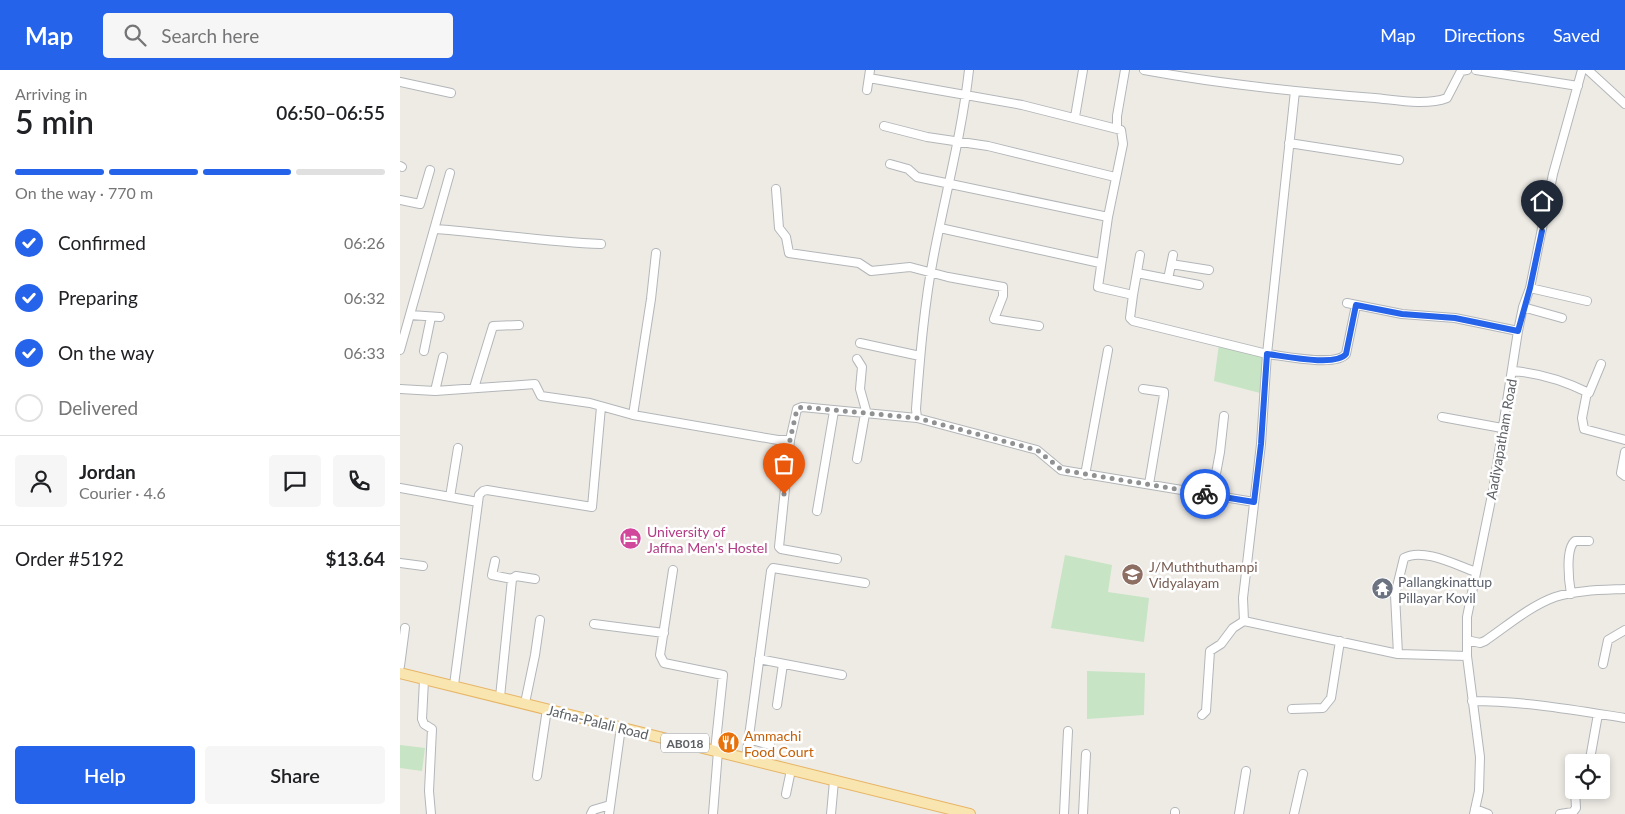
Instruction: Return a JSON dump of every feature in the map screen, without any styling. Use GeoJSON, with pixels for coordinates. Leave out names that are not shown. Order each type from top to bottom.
{"type":"FeatureCollection","features":[{"type":"Feature","properties":{"kind":"main road","name":"Jafna-Palali Road"},"geometry":{"type":"LineString","coordinates":[[400,672],[424,680],[454,685],[970,814]]}},
{"type":"Feature","properties":{"kind":"street"},"geometry":{"type":"LineString","coordinates":[[917,418],[920,356],[931,272],[959,141],[969,70]]}},
{"type":"Feature","properties":{"kind":"street"},"geometry":{"type":"LineString","coordinates":[[1075,118],[1083,70]]}},
{"type":"Feature","properties":{"kind":"street"},"geometry":{"type":"LineString","coordinates":[[1118,128],[1117,116],[1125,70]]}},
{"type":"Feature","properties":{"kind":"street"},"geometry":{"type":"LineString","coordinates":[[1144,70],[1198,80],[1294,91],[1411,101],[1441,100],[1451,93],[1454,82],[1461,71],[1467,70]]}},
{"type":"Feature","properties":{"kind":"street"},"geometry":{"type":"LineString","coordinates":[[1476,70],[1578,86]]}},
{"type":"Feature","properties":{"kind":"street","name":"Aadiyapatham Road"},"geometry":{"type":"LineString","coordinates":[[1475,811],[1480,758],[1472,701],[1467,617],[1493,490],[1523,307],[1530,288],[1553,174],[1582,70]]}},
{"type":"Feature","properties":{"kind":"street"},"geometry":{"type":"LineString","coordinates":[[1588,70],[1625,104]]}},
{"type":"Feature","properties":{"kind":"street"},"geometry":{"type":"LineString","coordinates":[[867,90],[869,74],[1075,118],[1122,130],[1124,136],[1100,263],[1098,287],[1133,295]]}},
{"type":"Feature","properties":{"kind":"street"},"geometry":{"type":"LineString","coordinates":[[400,82],[451,93]]}},
{"type":"Feature","properties":{"kind":"street"},"geometry":{"type":"LineString","coordinates":[[1244,621],[1243,598],[1261,444],[1267,354],[1294,91]]}},
{"type":"Feature","properties":{"kind":"street"},"geometry":{"type":"LineString","coordinates":[[884,126],[927,137],[959,141],[1115,177]]}},
{"type":"Feature","properties":{"kind":"street"},"geometry":{"type":"LineString","coordinates":[[1289,143],[1400,160]]}},
{"type":"Feature","properties":{"kind":"street"},"geometry":{"type":"LineString","coordinates":[[890,164],[908,169],[917,177],[1108,217]]}},
{"type":"Feature","properties":{"kind":"street"},"geometry":{"type":"LineString","coordinates":[[400,200],[420,204],[430,170]]}},
{"type":"Feature","properties":{"kind":"street"},"geometry":{"type":"LineString","coordinates":[[400,350],[436,229],[450,173]]}},
{"type":"Feature","properties":{"kind":"street"},"geometry":{"type":"LineString","coordinates":[[776,189],[778,228],[786,237],[789,253],[859,263],[871,270],[904,266],[1003,287],[1004,296],[994,319],[1039,326]]}},
{"type":"Feature","properties":{"kind":"street"},"geometry":{"type":"LineString","coordinates":[[940,228],[1100,263]]}},
{"type":"Feature","properties":{"kind":"street"},"geometry":{"type":"LineString","coordinates":[[436,229],[499,234],[546,242],[601,244]]}},
{"type":"Feature","properties":{"kind":"street"},"geometry":{"type":"LineString","coordinates":[[633,415],[651,299],[656,253]]}},
{"type":"Feature","properties":{"kind":"street"},"geometry":{"type":"LineString","coordinates":[[1140,255],[1130,318],[1133,321],[1267,354],[1327,361],[1341,359],[1346,354],[1356,305]]}},
{"type":"Feature","properties":{"kind":"street"},"geometry":{"type":"LineString","coordinates":[[1168,279],[1173,255]]}},
{"type":"Feature","properties":{"kind":"street"},"geometry":{"type":"LineString","coordinates":[[1171,264],[1209,270]]}},
{"type":"Feature","properties":{"kind":"street"},"geometry":{"type":"LineString","coordinates":[[1137,273],[1199,285]]}},
{"type":"Feature","properties":{"kind":"street"},"geometry":{"type":"LineString","coordinates":[[1530,288],[1587,301]]}},
{"type":"Feature","properties":{"kind":"street"},"geometry":{"type":"LineString","coordinates":[[1347,302],[1402,314],[1455,318],[1518,331]]}},
{"type":"Feature","properties":{"kind":"street"},"geometry":{"type":"LineString","coordinates":[[1523,307],[1562,318]]}},
{"type":"Feature","properties":{"kind":"street"},"geometry":{"type":"LineString","coordinates":[[410,316],[440,317]]}},
{"type":"Feature","properties":{"kind":"street"},"geometry":{"type":"LineString","coordinates":[[424,351],[431,317]]}},
{"type":"Feature","properties":{"kind":"street"},"geometry":{"type":"LineString","coordinates":[[474,388],[493,326],[519,326]]}},
{"type":"Feature","properties":{"kind":"street"},"geometry":{"type":"LineString","coordinates":[[860,343],[920,356]]}},
{"type":"Feature","properties":{"kind":"street"},"geometry":{"type":"LineString","coordinates":[[1085,475],[1108,350]]}},
{"type":"Feature","properties":{"kind":"street"},"geometry":{"type":"LineString","coordinates":[[435,391],[443,357]]}},
{"type":"Feature","properties":{"kind":"street"},"geometry":{"type":"LineString","coordinates":[[857,359],[862,367],[860,389],[866,414],[857,459]]}},
{"type":"Feature","properties":{"kind":"street"},"geometry":{"type":"LineString","coordinates":[[1601,364],[1590,392],[1587,392],[1582,418],[1584,429],[1625,440]]}},
{"type":"Feature","properties":{"kind":"street"},"geometry":{"type":"LineString","coordinates":[[1513,371],[1532,373],[1587,392]]}},
{"type":"Feature","properties":{"kind":"street"},"geometry":{"type":"LineString","coordinates":[[400,389],[435,391],[535,384],[541,396],[590,403],[633,415],[790,440]]}},
{"type":"Feature","properties":{"kind":"street"},"geometry":{"type":"LineString","coordinates":[[1143,389],[1164,392],[1149,484]]}},
{"type":"Feature","properties":{"kind":"street"},"geometry":{"type":"LineString","coordinates":[[454,685],[479,495],[487,490],[592,507],[601,407]]}},
{"type":"Feature","properties":{"kind":"street"},"geometry":{"type":"LineString","coordinates":[[837,558],[781,549],[779,547],[790,440],[797,409],[802,407],[917,418],[1033,449],[1062,470],[1254,502]]}},
{"type":"Feature","properties":{"kind":"street"},"geometry":{"type":"LineString","coordinates":[[817,511],[834,411]]}},
{"type":"Feature","properties":{"kind":"street"},"geometry":{"type":"LineString","coordinates":[[1212,495],[1224,416]]}},
{"type":"Feature","properties":{"kind":"street"},"geometry":{"type":"LineString","coordinates":[[1442,417],[1502,428]]}},
{"type":"Feature","properties":{"kind":"street"},"geometry":{"type":"LineString","coordinates":[[450,497],[458,448]]}},
{"type":"Feature","properties":{"kind":"street"},"geometry":{"type":"LineString","coordinates":[[1625,452],[1621,472],[1625,476]]}},
{"type":"Feature","properties":{"kind":"street"},"geometry":{"type":"LineString","coordinates":[[400,488],[478,502]]}},
{"type":"Feature","properties":{"kind":"street"},"geometry":{"type":"LineString","coordinates":[[1571,594],[1568,576],[1571,548],[1575,541],[1590,541]]}},
{"type":"Feature","properties":{"kind":"street"},"geometry":{"type":"LineString","coordinates":[[1398,654],[1395,595],[1404,558],[1416,556],[1439,558],[1476,572]]}},
{"type":"Feature","properties":{"kind":"street"},"geometry":{"type":"LineString","coordinates":[[495,561],[492,575],[512,579],[516,576],[535,579]]}},
{"type":"Feature","properties":{"kind":"street"},"geometry":{"type":"LineString","coordinates":[[400,563],[423,566]]}},
{"type":"Feature","properties":{"kind":"street"},"geometry":{"type":"LineString","coordinates":[[746,759],[771,571],[773,568],[865,583]]}},
{"type":"Feature","properties":{"kind":"street"},"geometry":{"type":"LineString","coordinates":[[673,570],[660,655],[664,662],[724,675],[713,814]]}},
{"type":"Feature","properties":{"kind":"street"},"geometry":{"type":"LineString","coordinates":[[500,697],[512,579]]}},
{"type":"Feature","properties":{"kind":"street"},"geometry":{"type":"LineString","coordinates":[[1468,640],[1480,643],[1485,641],[1532,609],[1555,598],[1588,590],[1625,589]]}},
{"type":"Feature","properties":{"kind":"street"},"geometry":{"type":"LineString","coordinates":[[525,703],[540,620]]}},
{"type":"Feature","properties":{"kind":"street"},"geometry":{"type":"LineString","coordinates":[[1202,715],[1206,711],[1210,651],[1221,644],[1234,628],[1244,621],[1398,654],[1468,656]]}},
{"type":"Feature","properties":{"kind":"street"},"geometry":{"type":"LineString","coordinates":[[594,624],[664,633]]}},
{"type":"Feature","properties":{"kind":"street"},"geometry":{"type":"LineString","coordinates":[[400,666],[405,628]]}},
{"type":"Feature","properties":{"kind":"street"},"geometry":{"type":"LineString","coordinates":[[1604,664],[1608,640],[1613,635],[1625,630]]}},
{"type":"Feature","properties":{"kind":"street"},"geometry":{"type":"LineString","coordinates":[[1292,709],[1323,708],[1331,698],[1340,642]]}},
{"type":"Feature","properties":{"kind":"street"},"geometry":{"type":"LineString","coordinates":[[759,659],[842,675]]}},
{"type":"Feature","properties":{"kind":"street"},"geometry":{"type":"LineString","coordinates":[[777,705],[783,664]]}},
{"type":"Feature","properties":{"kind":"street"},"geometry":{"type":"LineString","coordinates":[[424,680],[422,719],[424,724],[432,729],[429,790],[431,814]]}},
{"type":"Feature","properties":{"kind":"street"},"geometry":{"type":"LineString","coordinates":[[1472,701],[1507,701],[1566,707],[1625,718]]}},
{"type":"Feature","properties":{"kind":"street"},"geometry":{"type":"LineString","coordinates":[[537,776],[547,709]]}},
{"type":"Feature","properties":{"kind":"street"},"geometry":{"type":"LineString","coordinates":[[1591,754],[1598,714]]}},
{"type":"Feature","properties":{"kind":"street"},"geometry":{"type":"LineString","coordinates":[[609,814],[621,727]]}},
{"type":"Feature","properties":{"kind":"street"},"geometry":{"type":"LineString","coordinates":[[1064,814],[1068,731]]}},
{"type":"Feature","properties":{"kind":"street"},"geometry":{"type":"LineString","coordinates":[[748,739],[770,745]]}},
{"type":"Feature","properties":{"kind":"street"},"geometry":{"type":"LineString","coordinates":[[1083,814],[1086,754]]}},
{"type":"Feature","properties":{"kind":"street"},"geometry":{"type":"LineString","coordinates":[[786,794],[791,770]]}},
{"type":"Feature","properties":{"kind":"street"},"geometry":{"type":"LineString","coordinates":[[1239,814],[1246,771]]}},
{"type":"Feature","properties":{"kind":"street"},"geometry":{"type":"LineString","coordinates":[[1294,814],[1303,774]]}},
{"type":"Feature","properties":{"kind":"street"},"geometry":{"type":"LineString","coordinates":[[831,814],[834,781]]}},
{"type":"Feature","properties":{"kind":"street"},"geometry":{"type":"LineString","coordinates":[[1560,814],[1573,812],[1576,808],[1576,799]]}},
{"type":"Feature","properties":{"kind":"street"},"geometry":{"type":"LineString","coordinates":[[591,814],[593,810],[610,805]]}},
{"type":"Feature","properties":{"kind":"street"},"geometry":{"type":"LineString","coordinates":[[1475,811],[1488,814]]}},
{"type":"Feature","properties":{"kind":"green space"},"geometry":{"type":"Polygon","coordinates":[[[1219,344],[1263,357],[1260,393],[1214,381],[1219,344]]]}},
{"type":"Feature","properties":{"kind":"green space"},"geometry":{"type":"Polygon","coordinates":[[[1065,555],[1112,565],[1108,592],[1149,598],[1144,642],[1051,628],[1065,555]]]}},
{"type":"Feature","properties":{"kind":"green space"},"geometry":{"type":"Polygon","coordinates":[[[1087,671],[1145,673],[1144,715],[1087,719],[1087,671]]]}},
{"type":"Feature","properties":{"kind":"green space"},"geometry":{"type":"Polygon","coordinates":[[[400,745],[425,748],[422,771],[400,768],[400,745]]]}},
{"type":"Feature","properties":{"kind":"way so far"},"geometry":{"type":"LineString","coordinates":[[784,494],[790,440],[795,425],[797,409],[802,407],[917,418],[1037,450],[1062,470],[1205,494]]}},
{"type":"Feature","properties":{"kind":"place","name":"University of Jaffna Men's Hostel"},"geometry":{"type":"Point","coordinates":[631,539]}},
{"type":"Feature","properties":{"kind":"place","name":"J/Muththuthampi Vidyalayam"},"geometry":{"type":"Point","coordinates":[1133,574]}},
{"type":"Feature","properties":{"kind":"place","name":"Pallangkinattup Pillayar Kovil"},"geometry":{"type":"Point","coordinates":[1382,589]}},
{"type":"Feature","properties":{"kind":"place","name":"Ammachi Food Court"},"geometry":{"type":"Point","coordinates":[728,743]}},
{"type":"Feature","properties":{"kind":"route"},"geometry":{"type":"LineString","coordinates":[[1205,494],[1254,502],[1261,444],[1267,354],[1327,361],[1343,358],[1346,354],[1356,305],[1402,314],[1455,318],[1518,331],[1523,307],[1530,288],[1542,231]]}}]}
